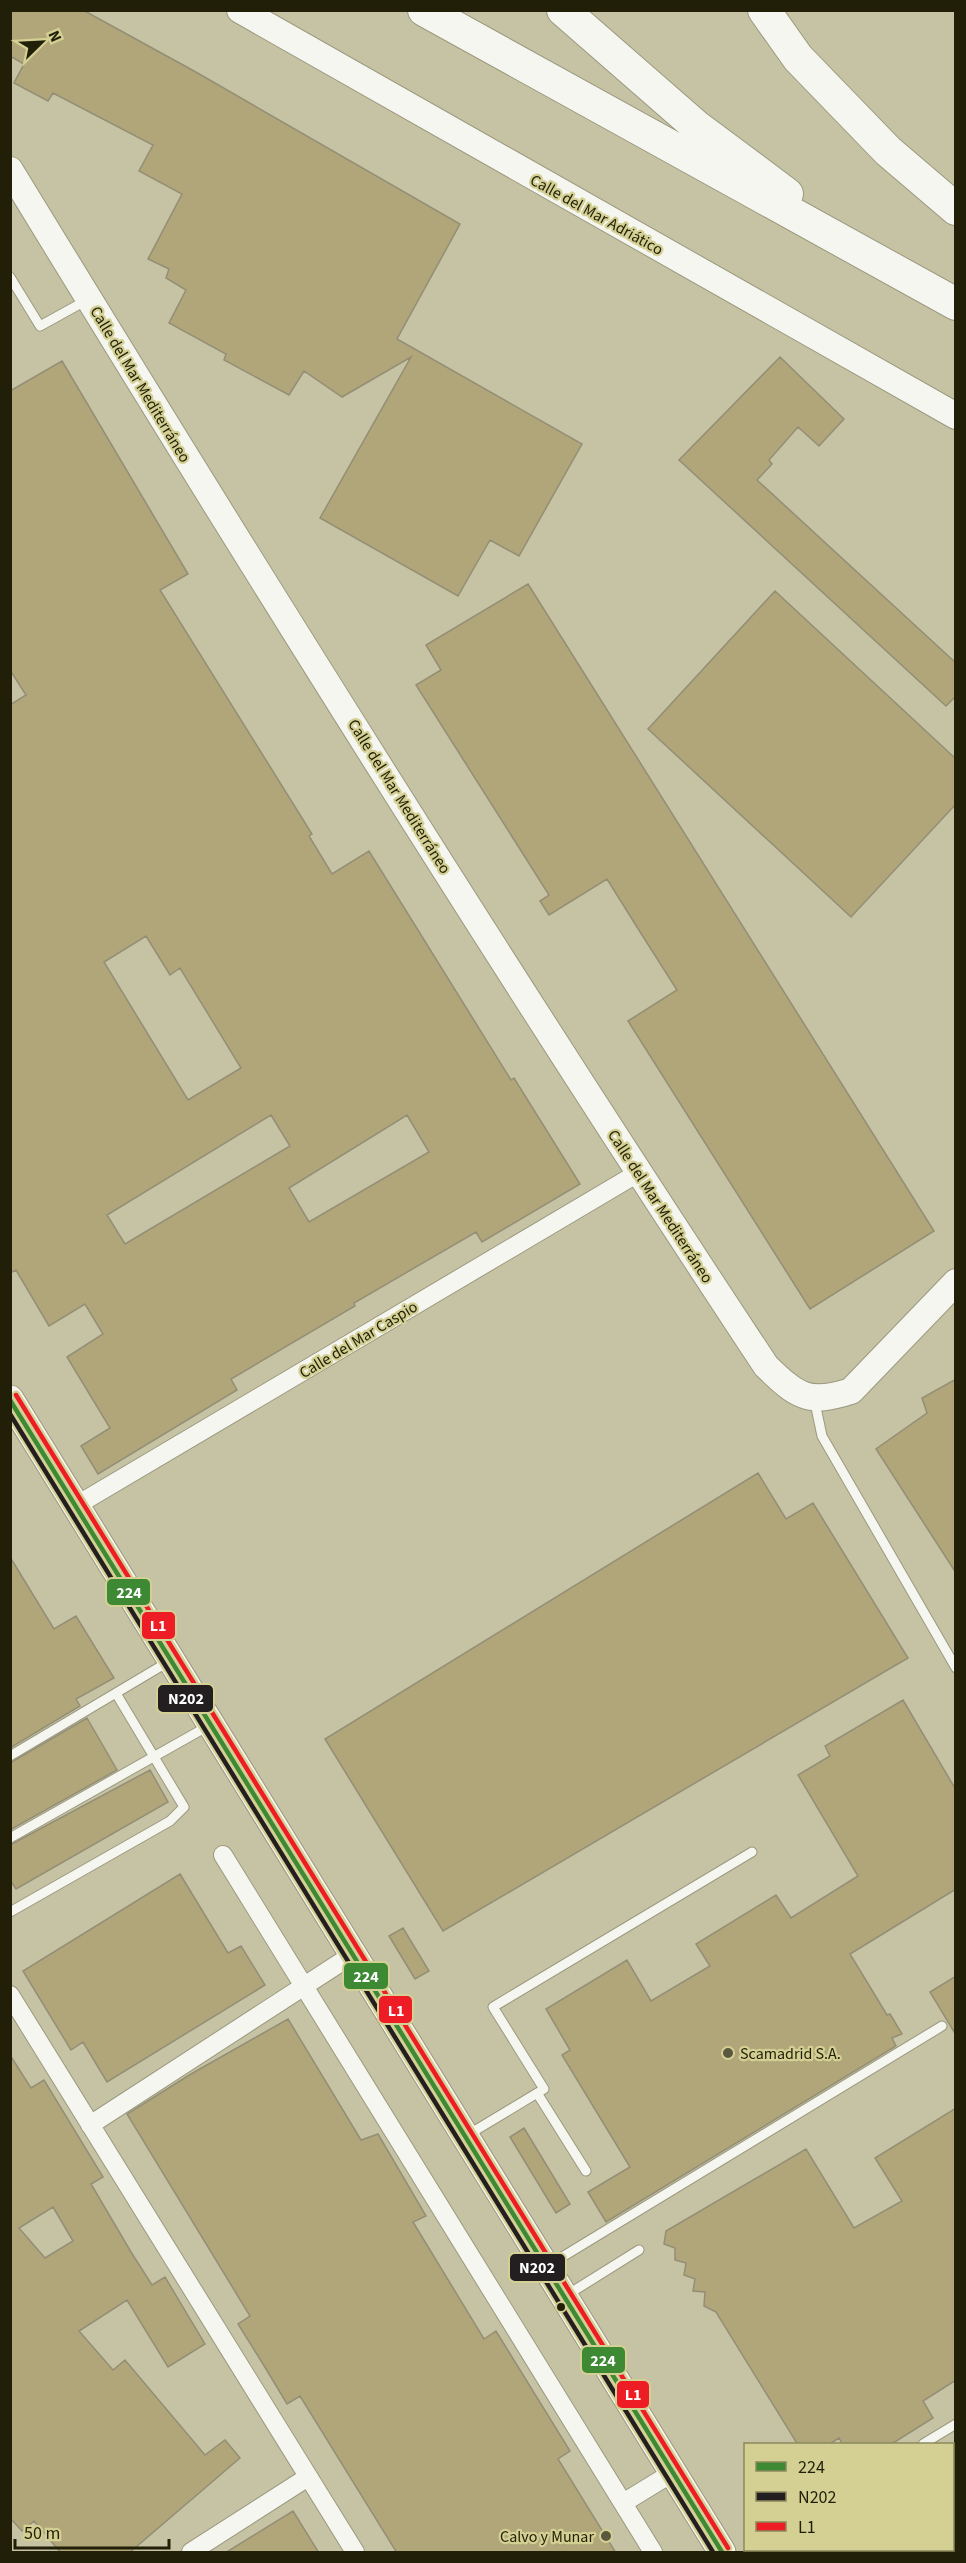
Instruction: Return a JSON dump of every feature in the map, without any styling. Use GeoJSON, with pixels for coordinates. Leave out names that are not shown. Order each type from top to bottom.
{"type":"FeatureCollection","features":[{"type":"Feature","properties":{"kind":"highway"},"geometry":{"type":"LineString","coordinates":[[424,10],[882,266],[956,304]]}},
{"type":"Feature","properties":{"kind":"highway"},"geometry":{"type":"LineString","coordinates":[[563,10],[696,126],[882,266]]}},
{"type":"Feature","properties":{"kind":"highway"},"geometry":{"type":"LineString","coordinates":[[764,10],[798,58],[888,151],[956,209]]}},
{"type":"Feature","properties":{"kind":"main road"},"geometry":{"type":"LineString","coordinates":[[10,1399],[212,1724],[544,2268],[722,2553]]}},
{"type":"Feature","properties":{"kind":"street","name":"Calle del Mar Adriático"},"geometry":{"type":"LineString","coordinates":[[240,10],[956,416]]}},
{"type":"Feature","properties":{"kind":"street","name":"Calle del Mar Mediterráneo"},"geometry":{"type":"LineString","coordinates":[[10,170],[200,481],[638,1173],[766,1366],[792,1392],[814,1398]]}},
{"type":"Feature","properties":{"kind":"street","name":"Calle del Mar Caspio"},"geometry":{"type":"LineString","coordinates":[[77,1505],[638,1173]]}},
{"type":"Feature","properties":{"kind":"street"},"geometry":{"type":"LineString","coordinates":[[814,1398],[834,1396],[852,1390],[956,1282]]}},
{"type":"Feature","properties":{"kind":"street"},"geometry":{"type":"LineString","coordinates":[[223,1854],[653,2553]]}},
{"type":"Feature","properties":{"kind":"street"},"geometry":{"type":"LineString","coordinates":[[90,2125],[352,1955]]}},
{"type":"Feature","properties":{"kind":"street"},"geometry":{"type":"LineString","coordinates":[[10,1995],[355,2553]]}},
{"type":"Feature","properties":{"kind":"street"},"geometry":{"type":"LineString","coordinates":[[623,2503],[672,2473]]}},
{"type":"Feature","properties":{"kind":"street"},"geometry":{"type":"LineString","coordinates":[[191,2553],[308,2476]]}},
{"type":"Feature","properties":{"kind":"lane"},"geometry":{"type":"LineString","coordinates":[[10,277],[40,326],[89,298]]}},
{"type":"Feature","properties":{"kind":"lane"},"geometry":{"type":"LineString","coordinates":[[814,1398],[822,1436],[956,1668]]}},
{"type":"Feature","properties":{"kind":"lane"},"geometry":{"type":"LineString","coordinates":[[10,1756],[117,1695],[172,1660]]}},
{"type":"Feature","properties":{"kind":"lane"},"geometry":{"type":"LineString","coordinates":[[12,1908],[170,1821],[184,1807],[117,1695]]}},
{"type":"Feature","properties":{"kind":"lane"},"geometry":{"type":"LineString","coordinates":[[10,1838],[212,1724]]}},
{"type":"Feature","properties":{"kind":"lane"},"geometry":{"type":"LineString","coordinates":[[464,2138],[544,2089],[494,2007],[752,1852]]}},
{"type":"Feature","properties":{"kind":"lane"},"geometry":{"type":"LineString","coordinates":[[544,2268],[942,2026]]}},
{"type":"Feature","properties":{"kind":"lane"},"geometry":{"type":"LineString","coordinates":[[537,2093],[586,2171]]}},
{"type":"Feature","properties":{"kind":"lane"},"geometry":{"type":"LineString","coordinates":[[563,2298],[639,2250]]}},
{"type":"Feature","properties":{"kind":"lane"},"geometry":{"type":"LineString","coordinates":[[926,2443],[956,2424]]}},
{"type":"Feature","properties":{"kind":"building"},"geometry":{"type":"Polygon","coordinates":[[[10,10],[83,10],[460,224],[397,339],[582,444],[519,556],[490,540],[458,596],[320,518],[411,357],[342,397],[304,371],[289,395],[224,360],[226,354],[169,323],[186,290],[166,278],[169,269],[148,259],[182,194],[139,171],[153,145],[53,93],[48,101],[14,83],[24,64],[10,56],[10,10]]]}},
{"type":"Feature","properties":{"kind":"building"},"geometry":{"type":"Polygon","coordinates":[[[780,357],[844,419],[819,446],[798,427],[769,460],[772,464],[757,480],[956,663],[956,696],[946,706],[679,460],[780,357]]]}},
{"type":"Feature","properties":{"kind":"building"},"geometry":{"type":"Polygon","coordinates":[[[62,361],[188,574],[160,590],[312,834],[309,836],[332,874],[369,851],[511,1080],[514,1078],[580,1184],[482,1242],[476,1232],[354,1303],[355,1306],[231,1379],[237,1390],[98,1474],[81,1446],[110,1428],[67,1357],[103,1334],[85,1304],[49,1326],[16,1270],[10,1273],[10,705],[26,695],[10,670],[10,391],[62,361]],[[146,936],[104,962],[188,1100],[241,1068],[180,968],[170,975],[146,936]],[[271,1115],[107,1215],[125,1244],[290,1146],[271,1115]],[[407,1115],[289,1188],[309,1222],[429,1152],[407,1115]]]}},
{"type":"Feature","properties":{"kind":"building"},"geometry":{"type":"Polygon","coordinates":[[[528,584],[934,1231],[810,1309],[628,1021],[677,990],[607,879],[549,915],[540,901],[549,895],[416,685],[441,670],[426,645],[528,584]]]}},
{"type":"Feature","properties":{"kind":"building"},"geometry":{"type":"Polygon","coordinates":[[[775,591],[956,759],[956,804],[851,917],[648,729],[775,591]]]}},
{"type":"Feature","properties":{"kind":"building"},"geometry":{"type":"Polygon","coordinates":[[[956,1379],[956,1573],[876,1449],[927,1413],[922,1398],[956,1379]]]}},
{"type":"Feature","properties":{"kind":"building"},"geometry":{"type":"Polygon","coordinates":[[[758,1473],[786,1519],[813,1503],[908,1658],[443,1931],[325,1739],[758,1473]]]}},
{"type":"Feature","properties":{"kind":"building"},"geometry":{"type":"Polygon","coordinates":[[[10,1557],[54,1629],[76,1616],[114,1678],[76,1699],[80,1706],[10,1748],[10,1557]]]}},
{"type":"Feature","properties":{"kind":"building","name":"Scamadrid S.A."},"geometry":{"type":"Polygon","coordinates":[[[903,1700],[956,1790],[956,1889],[850,1954],[887,2015],[890,2014],[902,2034],[892,2038],[896,2046],[606,2222],[588,2192],[630,2167],[562,2055],[570,2050],[546,2009],[627,1960],[651,2001],[710,1966],[696,1944],[776,1895],[791,1918],[858,1876],[798,1775],[830,1756],[825,1746],[903,1700]]]}},
{"type":"Feature","properties":{"kind":"building"},"geometry":{"type":"Polygon","coordinates":[[[87,1718],[117,1770],[10,1830],[10,1763],[87,1718]]]}},
{"type":"Feature","properties":{"kind":"building"},"geometry":{"type":"Polygon","coordinates":[[[150,1770],[168,1802],[16,1889],[10,1880],[10,1845],[150,1770]]]}},
{"type":"Feature","properties":{"kind":"building"},"geometry":{"type":"Polygon","coordinates":[[[180,1874],[228,1953],[241,1946],[265,1985],[107,2082],[83,2042],[71,2050],[23,1971],[180,1874]]]}},
{"type":"Feature","properties":{"kind":"building"},"geometry":{"type":"Polygon","coordinates":[[[403,1928],[429,1971],[415,1979],[389,1936],[403,1928]]]}},
{"type":"Feature","properties":{"kind":"building"},"geometry":{"type":"Polygon","coordinates":[[[956,1976],[956,2035],[930,1992],[956,1976]]]}},
{"type":"Feature","properties":{"kind":"building"},"geometry":{"type":"Polygon","coordinates":[[[288,2019],[361,2140],[378,2134],[426,2216],[413,2222],[484,2339],[496,2331],[570,2451],[558,2459],[616,2553],[397,2553],[300,2396],[287,2404],[238,2324],[250,2316],[127,2114],[191,2074],[288,2019]]]}},
{"type":"Feature","properties":{"kind":"building"},"geometry":{"type":"Polygon","coordinates":[[[10,2055],[31,2088],[44,2080],[103,2177],[91,2184],[131,2252],[152,2285],[165,2277],[205,2344],[168,2367],[127,2300],[79,2331],[113,2370],[125,2360],[205,2455],[225,2440],[240,2458],[129,2553],[61,2553],[34,2521],[22,2531],[10,2518],[10,2055]],[[53,2207],[19,2228],[45,2258],[73,2241],[53,2207]]]}},
{"type":"Feature","properties":{"kind":"building"},"geometry":{"type":"Polygon","coordinates":[[[956,2108],[956,2380],[923,2401],[933,2418],[893,2443],[842,2443],[839,2438],[831,2443],[797,2443],[716,2312],[704,2306],[705,2292],[693,2291],[695,2279],[684,2275],[686,2263],[675,2260],[675,2248],[664,2244],[666,2231],[806,2149],[854,2228],[902,2201],[875,2158],[956,2108]]]}},
{"type":"Feature","properties":{"kind":"building"},"geometry":{"type":"Polygon","coordinates":[[[524,2128],[570,2204],[556,2213],[510,2137],[524,2128]]]}},
{"type":"Feature","properties":{"kind":"building"},"geometry":{"type":"Polygon","coordinates":[[[293,2511],[319,2553],[225,2553],[293,2511]]]}},
{"type":"Feature","properties":{"kind":"transit line","name":"L1"},"geometry":{"type":"LineString","coordinates":[[16,1395],[728,2548]]}},
{"type":"Feature","properties":{"kind":"transit line","name":"224"},"geometry":{"type":"LineString","coordinates":[[10,1400],[722,2552]]}},
{"type":"Feature","properties":{"kind":"transit line","name":"N202"},"geometry":{"type":"LineString","coordinates":[[10,1414],[713,2552]]}},
{"type":"Feature","properties":{"kind":"place","name":"Scamadrid S.A."},"geometry":{"type":"Point","coordinates":[728,2053]}},
{"type":"Feature","properties":{"kind":"place","name":"Calvo y Munar"},"geometry":{"type":"Point","coordinates":[606,2536]}}]}
